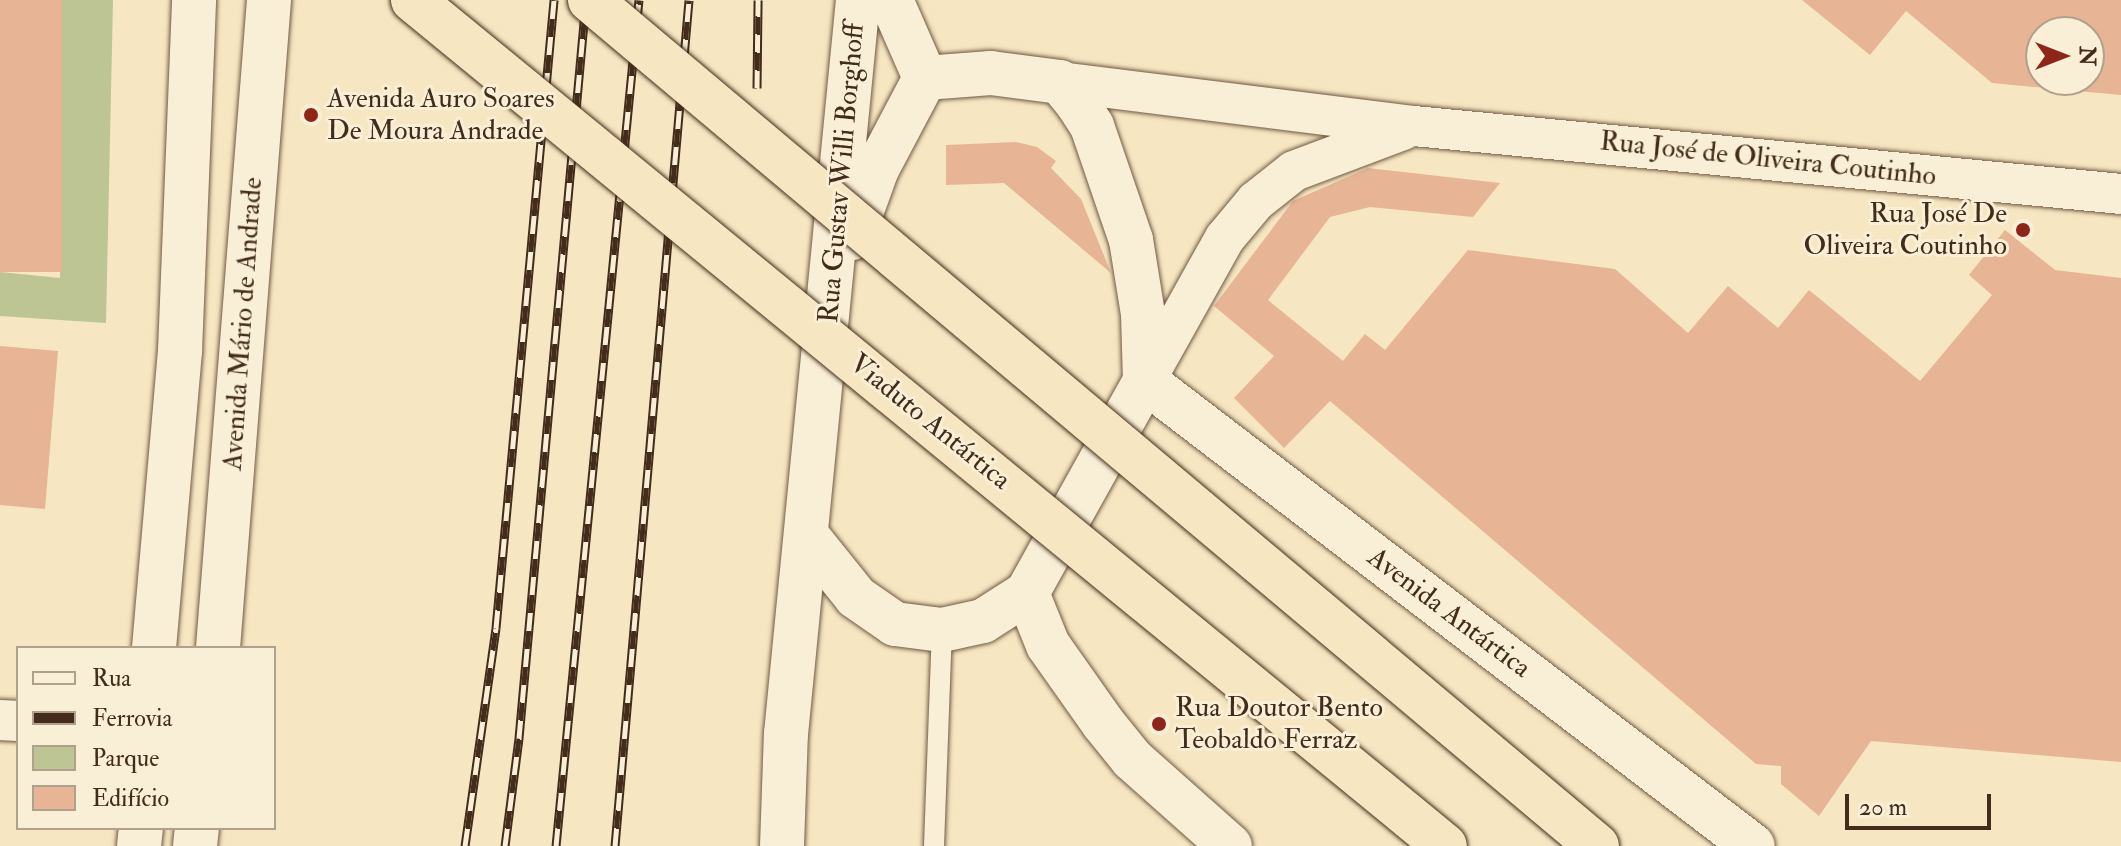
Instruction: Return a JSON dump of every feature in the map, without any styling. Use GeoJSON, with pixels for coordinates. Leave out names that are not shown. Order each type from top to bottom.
{"type":"FeatureCollection","features":[{"type":"Feature","properties":{"kind":"main road","name":"Viaduto Antártica"},"geometry":{"type":"LineString","coordinates":[[413,0],[1445,846]]}},
{"type":"Feature","properties":{"kind":"main road"},"geometry":{"type":"LineString","coordinates":[[590,0],[1597,846]]}},
{"type":"Feature","properties":{"kind":"street"},"geometry":{"type":"LineString","coordinates":[[154,646],[180,351],[194,0]]}},
{"type":"Feature","properties":{"kind":"street","name":"Rua Gustav Willi Borghoff"},"geometry":{"type":"LineString","coordinates":[[782,846],[786,734],[833,284],[858,0]]}},
{"type":"Feature","properties":{"kind":"street"},"geometry":{"type":"LineString","coordinates":[[891,0],[925,78]]}},
{"type":"Feature","properties":{"kind":"street","name":"Avenida Mário de Andrade"},"geometry":{"type":"LineString","coordinates":[[218,646],[268,1]]}},
{"type":"Feature","properties":{"kind":"street"},"geometry":{"type":"LineString","coordinates":[[808,537],[856,597],[895,624],[942,630],[983,621],[1027,593],[1145,381],[1143,314],[1131,240],[1092,126],[1060,82],[991,73],[925,78]]}},
{"type":"Feature","properties":{"kind":"street"},"geometry":{"type":"LineString","coordinates":[[833,284],[877,169],[925,78]]}},
{"type":"Feature","properties":{"kind":"street","name":"Rua José de Oliveira Coutinho"},"geometry":{"type":"LineString","coordinates":[[1060,82],[1414,126],[2121,194]]}},
{"type":"Feature","properties":{"kind":"street","name":"Rua José de Oliveira Coutinho"},"geometry":{"type":"LineString","coordinates":[[1145,381],[1225,238],[1256,201],[1294,171],[1414,126]]}},
{"type":"Feature","properties":{"kind":"street","name":"Avenida Antártica"},"geometry":{"type":"LineString","coordinates":[[1145,381],[1753,846]]}},
{"type":"Feature","properties":{"kind":"street"},"geometry":{"type":"LineString","coordinates":[[1027,593],[1048,645],[1113,735],[1230,846]]}},
{"type":"Feature","properties":{"kind":"lane"},"geometry":{"type":"LineString","coordinates":[[934,846],[942,630]]}},
{"type":"Feature","properties":{"kind":"green space"},"geometry":{"type":"Polygon","coordinates":[[[62,0],[113,0],[106,323],[0,316],[0,272],[60,278],[62,0]]]}},
{"type":"Feature","properties":{"kind":"building"},"geometry":{"type":"Polygon","coordinates":[[[0,0],[62,0],[62,272],[0,272],[0,0]]]}},
{"type":"Feature","properties":{"kind":"building"},"geometry":{"type":"Polygon","coordinates":[[[1802,0],[2121,0],[2121,95],[2105,94],[2105,16],[2025,16],[2025,86],[1992,83],[1906,11],[1870,55],[1802,0]]]}},
{"type":"Feature","properties":{"kind":"building"},"geometry":{"type":"Polygon","coordinates":[[[1016,142],[1037,147],[1056,161],[1051,168],[1081,199],[1111,273],[1004,183],[946,185],[946,145],[1016,142]]]}},
{"type":"Feature","properties":{"kind":"building"},"geometry":{"type":"Polygon","coordinates":[[[1368,168],[1500,183],[1473,217],[1370,207],[1330,217],[1268,300],[1343,361],[1365,334],[1385,350],[1468,250],[1615,269],[1688,333],[1728,286],[1778,328],[1809,290],[1920,381],[1992,295],[1969,275],[2005,230],[2055,270],[2121,278],[2121,762],[1871,741],[1819,816],[1781,784],[1781,766],[1756,764],[1330,401],[1284,448],[1234,398],[1274,356],[1214,306],[1293,201],[1368,168]]]}},
{"type":"Feature","properties":{"kind":"building"},"geometry":{"type":"Polygon","coordinates":[[[0,346],[58,351],[45,509],[0,505],[0,346]]]}},
{"type":"Feature","properties":{"kind":"railway"},"geometry":{"type":"LineString","coordinates":[[465,846],[496,628],[554,0]]}},
{"type":"Feature","properties":{"kind":"railway"},"geometry":{"type":"LineString","coordinates":[[505,846],[519,738],[586,0]]}},
{"type":"Feature","properties":{"kind":"railway"},"geometry":{"type":"LineString","coordinates":[[556,846],[639,0]]}},
{"type":"Feature","properties":{"kind":"railway"},"geometry":{"type":"LineString","coordinates":[[615,846],[689,0]]}},
{"type":"Feature","properties":{"kind":"railway"},"geometry":{"type":"LineString","coordinates":[[757,88],[758,0]]}},
{"type":"Feature","properties":{"kind":"place","name":"Avenida Auro Soares De Moura Andrade"},"geometry":{"type":"Point","coordinates":[311,115]}},
{"type":"Feature","properties":{"kind":"place","name":"Rua José De Oliveira Coutinho"},"geometry":{"type":"Point","coordinates":[2023,230]}},
{"type":"Feature","properties":{"kind":"place","name":"Rua Doutor Bento Teobaldo Ferraz"},"geometry":{"type":"Point","coordinates":[1159,724]}}]}
